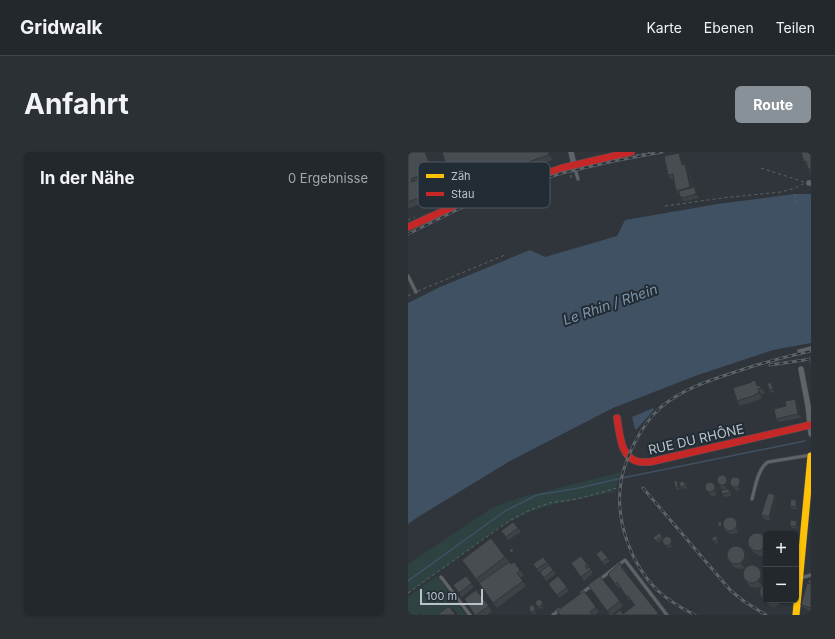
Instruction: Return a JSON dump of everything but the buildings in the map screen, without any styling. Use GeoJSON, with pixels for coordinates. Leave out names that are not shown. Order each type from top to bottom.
{"type":"FeatureCollection","features":[{"type":"Feature","properties":{"kind":"street"},"geometry":{"type":"LineString","coordinates":[[571,152],[574,165]]}},
{"type":"Feature","properties":{"kind":"street"},"geometry":{"type":"LineString","coordinates":[[550,172],[631,152]]}},
{"type":"Feature","properties":{"kind":"street"},"geometry":{"type":"LineString","coordinates":[[408,227],[450,208]]}},
{"type":"Feature","properties":{"kind":"street"},"geometry":{"type":"LineString","coordinates":[[801,369],[810,406],[811,434]]}},
{"type":"Feature","properties":{"kind":"street","name":"RUE DU RHÔNE"},"geometry":{"type":"LineString","coordinates":[[617,418],[622,447],[625,454],[633,460],[644,463],[810,426]]}},
{"type":"Feature","properties":{"kind":"street"},"geometry":{"type":"LineString","coordinates":[[799,578],[809,499],[811,456]]}},
{"type":"Feature","properties":{"kind":"street"},"geometry":{"type":"LineString","coordinates":[[796,615],[797,603]]}},
{"type":"Feature","properties":{"kind":"lane"},"geometry":{"type":"LineString","coordinates":[[574,165],[578,180]]}},
{"type":"Feature","properties":{"kind":"lane"},"geometry":{"type":"LineString","coordinates":[[408,276],[416,292]]}},
{"type":"Feature","properties":{"kind":"lane"},"geometry":{"type":"LineString","coordinates":[[799,351],[811,348]]}},
{"type":"Feature","properties":{"kind":"lane"},"geometry":{"type":"LineString","coordinates":[[752,499],[760,470],[764,464],[768,462],[811,456]]}},
{"type":"Feature","properties":{"kind":"lane"},"geometry":{"type":"LineString","coordinates":[[577,597],[625,560],[667,615]]}},
{"type":"Feature","properties":{"kind":"lane"},"geometry":{"type":"LineString","coordinates":[[799,578],[811,575]]}},
{"type":"Feature","properties":{"kind":"lane"},"geometry":{"type":"LineString","coordinates":[[441,577],[470,615]]}},
{"type":"Feature","properties":{"kind":"lane"},"geometry":{"type":"LineString","coordinates":[[553,615],[565,606]]}},
{"type":"Feature","properties":{"kind":"path"},"geometry":{"type":"LineString","coordinates":[[761,168],[809,183]]}},
{"type":"Feature","properties":{"kind":"path"},"geometry":{"type":"LineString","coordinates":[[665,206],[781,192],[809,183]]}},
{"type":"Feature","properties":{"kind":"path"},"geometry":{"type":"LineString","coordinates":[[795,194],[796,204]]}},
{"type":"Feature","properties":{"kind":"path"},"geometry":{"type":"LineString","coordinates":[[408,296],[505,255]]}},
{"type":"Feature","properties":{"kind":"path"},"geometry":{"type":"LineString","coordinates":[[408,593],[509,522],[530,510],[549,503],[577,499],[617,488]]}},
{"type":"Feature","properties":{"kind":"shaded area"},"geometry":{"type":"Polygon","coordinates":[[[621,472],[614,492],[555,504],[526,513],[499,528],[408,594],[408,564],[492,508],[519,498],[621,472]]]}},
{"type":"Feature","properties":{"kind":"shaded area"},"geometry":{"type":"Polygon","coordinates":[[[437,576],[466,615],[458,615],[453,608],[443,615],[423,615],[421,613],[418,615],[408,615],[408,597],[437,576]]]}},
{"type":"Feature","properties":{"kind":"water","name":"Le Rhin / Rhein"},"geometry":{"type":"Polygon","coordinates":[[[795,194],[811,194],[811,343],[773,350],[695,376],[613,408],[510,461],[408,524],[408,303],[440,287],[530,250],[545,257],[617,236],[625,220],[718,204],[795,194]]]}},
{"type":"Feature","properties":{"kind":"water"},"geometry":{"type":"Polygon","coordinates":[[[653,408],[654,410],[637,429],[635,429],[632,417],[653,408]]]}},
{"type":"Feature","properties":{"kind":"waterway"},"geometry":{"type":"LineString","coordinates":[[408,581],[505,511],[537,495],[579,488],[805,441]]}},
{"type":"Feature","properties":{"kind":"railway"},"geometry":{"type":"LineString","coordinates":[[550,177],[614,161],[662,152]]}},
{"type":"Feature","properties":{"kind":"railway"},"geometry":{"type":"LineString","coordinates":[[408,234],[461,208]]}},
{"type":"Feature","properties":{"kind":"railway"},"geometry":{"type":"LineString","coordinates":[[695,615],[675,604],[657,590],[640,569],[628,544],[621,517],[620,490],[629,455],[649,419],[661,407],[678,395],[703,383],[742,370],[811,351]]}},
{"type":"Feature","properties":{"kind":"railway"},"geometry":{"type":"LineString","coordinates":[[770,365],[811,359]]}},
{"type":"Feature","properties":{"kind":"railway"},"geometry":{"type":"LineString","coordinates":[[643,488],[731,591],[766,615]]}},
{"type":"Feature","properties":{"kind":"traffic: slow"},"geometry":{"type":"LineString","coordinates":[[796,615],[811,456]]}},
{"type":"Feature","properties":{"kind":"traffic: jam"},"geometry":{"type":"LineString","coordinates":[[550,172],[631,152]]}},
{"type":"Feature","properties":{"kind":"traffic: jam"},"geometry":{"type":"LineString","coordinates":[[408,227],[450,208]]}},
{"type":"Feature","properties":{"kind":"traffic: jam"},"geometry":{"type":"LineString","coordinates":[[617,418],[620,438],[625,451],[633,460],[640,462],[650,462],[810,425]]}}]}
